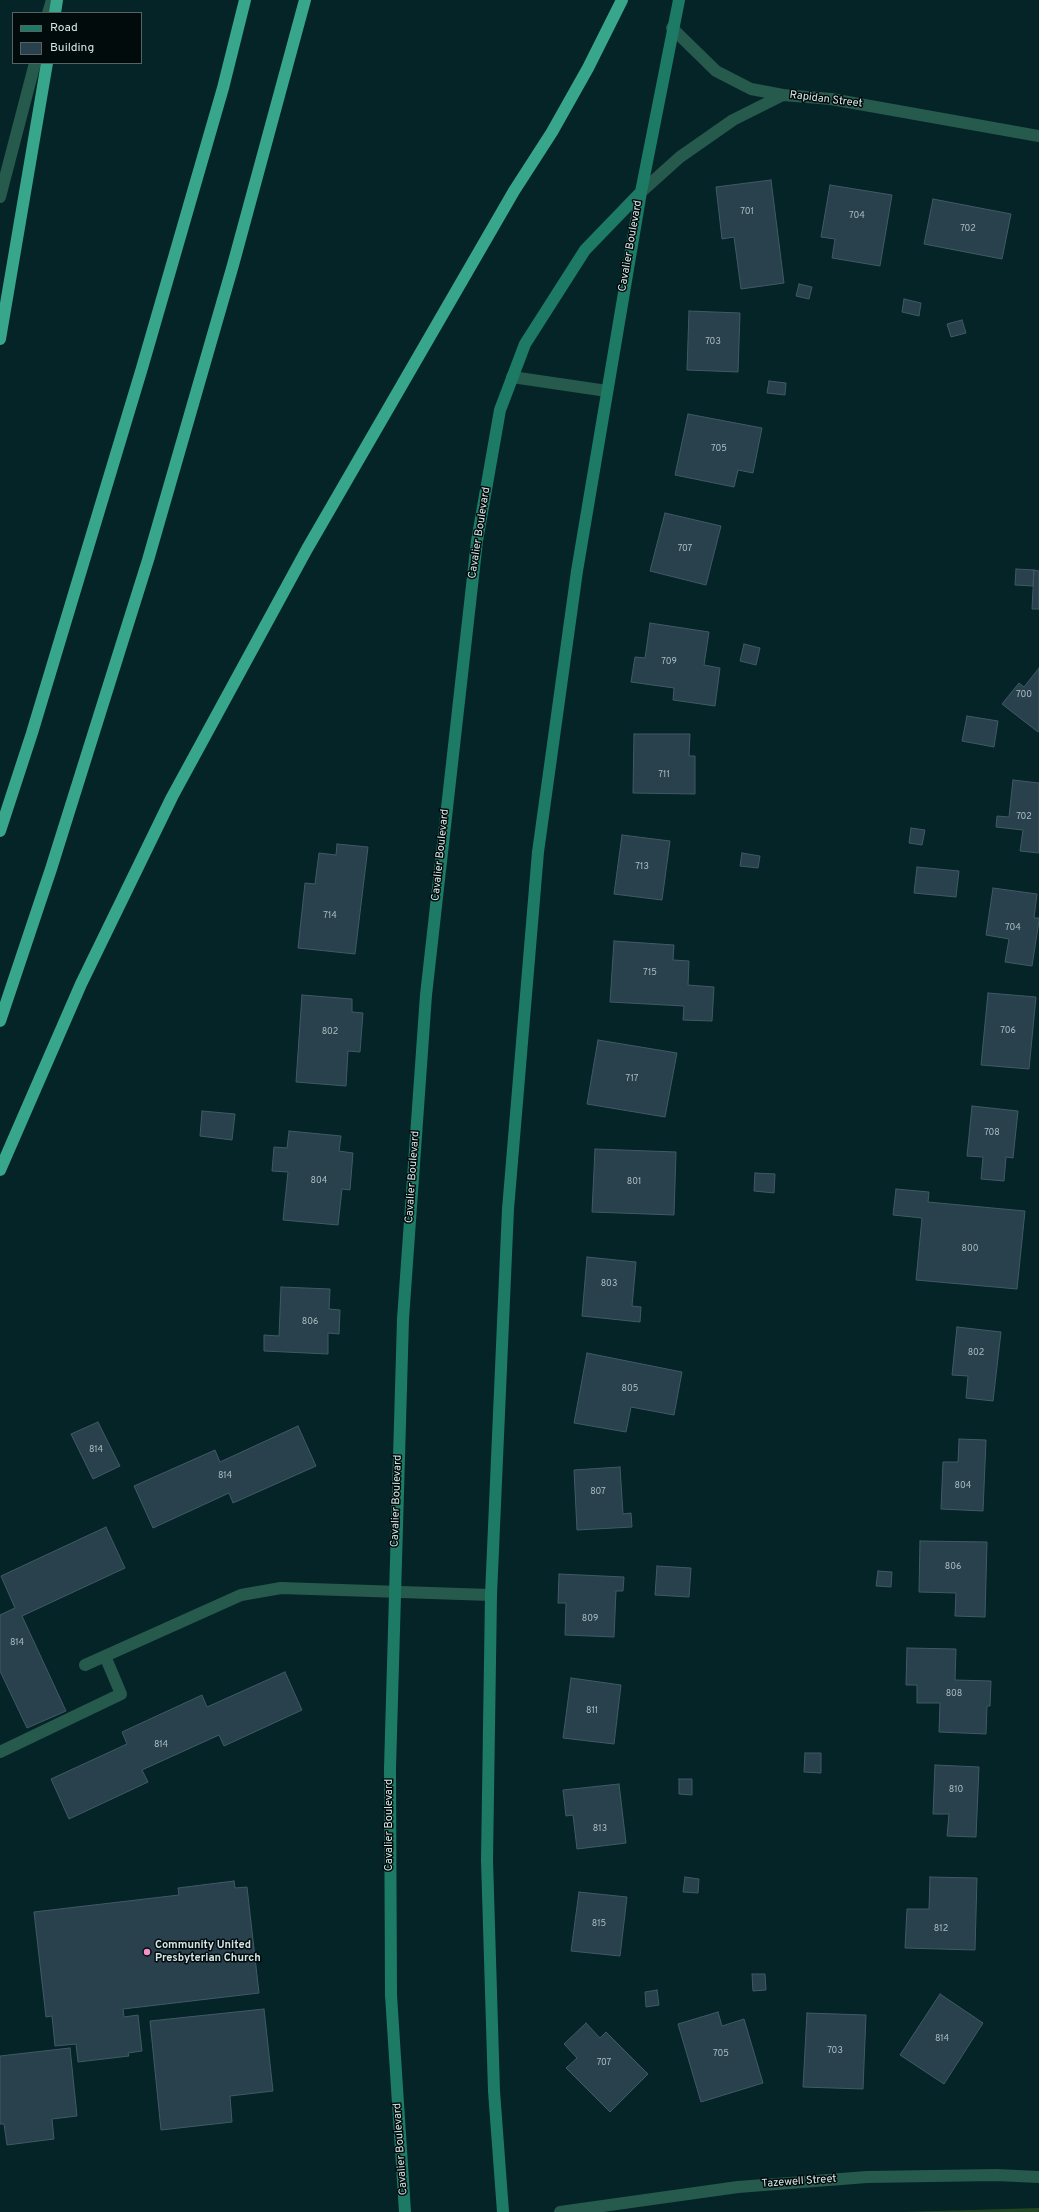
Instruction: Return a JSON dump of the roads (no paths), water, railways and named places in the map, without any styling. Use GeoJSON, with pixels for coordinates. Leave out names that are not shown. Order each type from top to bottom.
{"type":"FeatureCollection","features":[{"type":"Feature","properties":{"kind":"highway"},"geometry":{"type":"LineString","coordinates":[[55,12],[57,0]]}},
{"type":"Feature","properties":{"kind":"highway"},"geometry":{"type":"LineString","coordinates":[[0,831],[32,733],[142,368],[223,88],[245,0]]}},
{"type":"Feature","properties":{"kind":"highway"},"geometry":{"type":"LineString","coordinates":[[0,1021],[51,869],[148,560],[233,265],[305,0]]}},
{"type":"Feature","properties":{"kind":"highway"},"geometry":{"type":"LineString","coordinates":[[0,1170],[81,984],[172,797],[311,543],[514,191],[552,132],[588,68],[622,0]]}},
{"type":"Feature","properties":{"kind":"highway"},"geometry":{"type":"LineString","coordinates":[[0,339],[47,64]]}},
{"type":"Feature","properties":{"kind":"main road","name":"Cavalier Boulevard"},"geometry":{"type":"LineString","coordinates":[[503,2212],[494,2091],[487,1860],[491,1595],[508,1209],[538,852],[577,571],[641,192],[672,28],[679,0]]}},
{"type":"Feature","properties":{"kind":"main road","name":"Cavalier Boulevard"},"geometry":{"type":"LineString","coordinates":[[405,2212],[391,1995],[390,1768],[403,1319],[426,995],[477,542],[500,410],[529,337],[585,250],[641,192]]}},
{"type":"Feature","properties":{"kind":"street"},"geometry":{"type":"LineString","coordinates":[[48,12],[52,0]]}},
{"type":"Feature","properties":{"kind":"street"},"geometry":{"type":"LineString","coordinates":[[672,28],[716,71],[751,89],[783,95]]}},
{"type":"Feature","properties":{"kind":"street"},"geometry":{"type":"LineString","coordinates":[[0,197],[35,64]]}},
{"type":"Feature","properties":{"kind":"street","name":"Rapidan Street"},"geometry":{"type":"LineString","coordinates":[[641,192],[680,157],[733,120],[783,95],[831,99],[1039,136]]}},
{"type":"Feature","properties":{"kind":"street"},"geometry":{"type":"LineString","coordinates":[[512,377],[607,391]]}},
{"type":"Feature","properties":{"kind":"street"},"geometry":{"type":"LineString","coordinates":[[85,1665],[241,1595],[281,1588],[491,1595]]}},
{"type":"Feature","properties":{"kind":"street"},"geometry":{"type":"LineString","coordinates":[[0,1752],[121,1694],[105,1656]]}},
{"type":"Feature","properties":{"kind":"street","name":"Tazewell Street"},"geometry":{"type":"LineString","coordinates":[[560,2212],[738,2187],[860,2178],[996,2175],[1039,2177]]}},
{"type":"Feature","properties":{"kind":"place","name":"Community United Presbyterian Church"},"geometry":{"type":"Point","coordinates":[147,1952]}}]}
